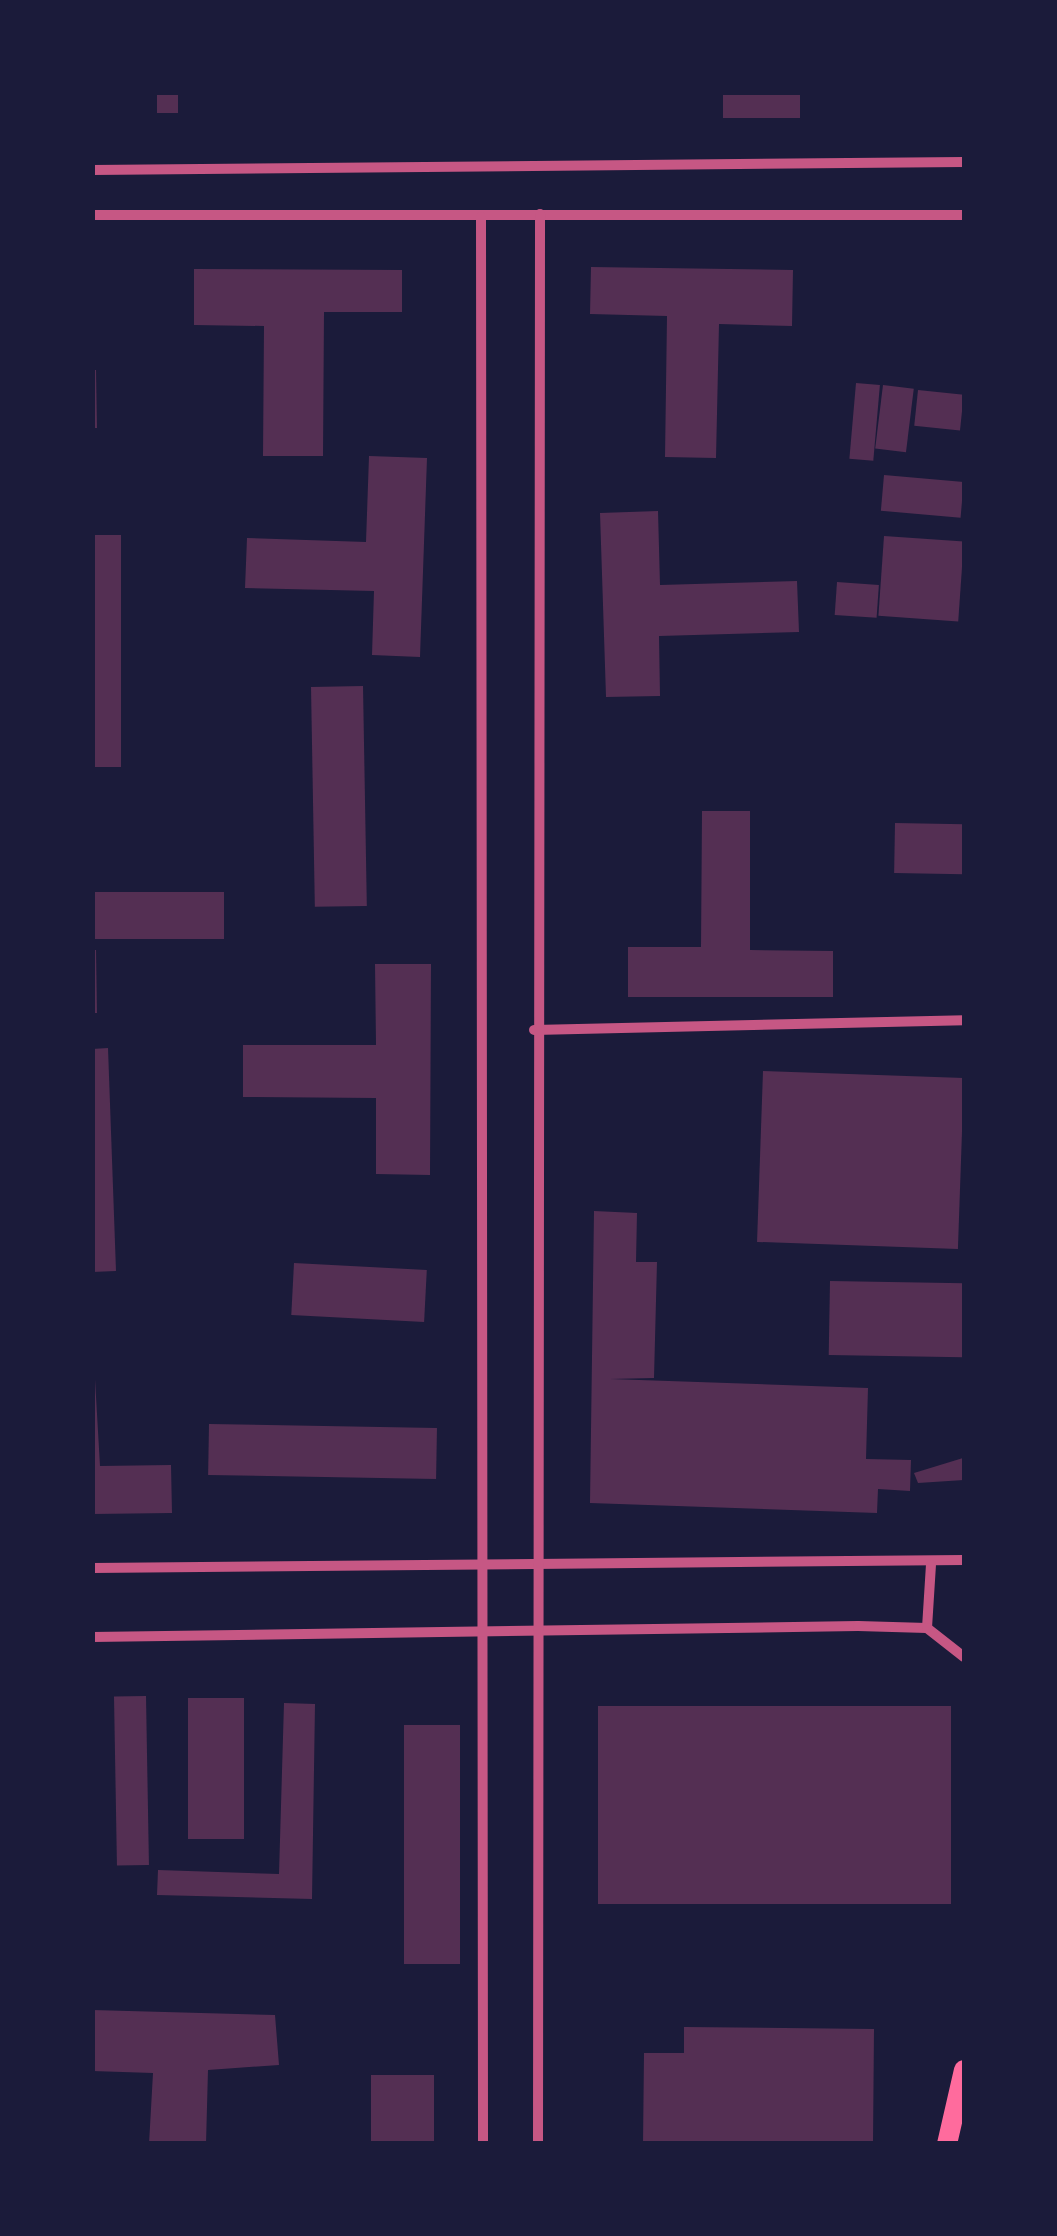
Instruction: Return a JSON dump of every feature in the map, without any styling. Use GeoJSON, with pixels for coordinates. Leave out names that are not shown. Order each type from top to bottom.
{"type":"FeatureCollection","features":[{"type":"Feature","properties":{"kind":"main road"},"geometry":{"type":"LineString","coordinates":[[947,2144],[964,2070]]}},
{"type":"Feature","properties":{"kind":"street"},"geometry":{"type":"LineString","coordinates":[[92,170],[964,162]]}},
{"type":"Feature","properties":{"kind":"street"},"geometry":{"type":"LineString","coordinates":[[538,2144],[541,1632],[534,1030],[540,214]]}},
{"type":"Feature","properties":{"kind":"street"},"geometry":{"type":"LineString","coordinates":[[92,215],[964,215]]}},
{"type":"Feature","properties":{"kind":"street"},"geometry":{"type":"LineString","coordinates":[[481,217],[487,1568],[483,2144]]}},
{"type":"Feature","properties":{"kind":"street"},"geometry":{"type":"LineString","coordinates":[[534,1030],[964,1020]]}},
{"type":"Feature","properties":{"kind":"street"},"geometry":{"type":"LineString","coordinates":[[92,1568],[931,1565],[964,1560]]}},
{"type":"Feature","properties":{"kind":"street"},"geometry":{"type":"LineString","coordinates":[[927,1628],[931,1565]]}},
{"type":"Feature","properties":{"kind":"street"},"geometry":{"type":"LineString","coordinates":[[92,1637],[927,1628],[964,1657]]}},
{"type":"Feature","properties":{"kind":"building"},"geometry":{"type":"Polygon","coordinates":[[[157,92],[178,92],[178,113],[157,113],[157,92]]]}},
{"type":"Feature","properties":{"kind":"building"},"geometry":{"type":"Polygon","coordinates":[[[723,92],[800,92],[800,118],[723,118],[723,92]]]}},
{"type":"Feature","properties":{"kind":"building"},"geometry":{"type":"Polygon","coordinates":[[[591,267],[793,270],[792,326],[719,324],[716,458],[665,457],[667,316],[590,314],[591,267]]]}},
{"type":"Feature","properties":{"kind":"building"},"geometry":{"type":"Polygon","coordinates":[[[194,269],[402,270],[402,312],[324,312],[323,456],[263,456],[264,326],[194,325],[194,269]]]}},
{"type":"Feature","properties":{"kind":"building"},"geometry":{"type":"Polygon","coordinates":[[[92,370],[96,370],[97,428],[92,428],[92,370]]]}},
{"type":"Feature","properties":{"kind":"building"},"geometry":{"type":"Polygon","coordinates":[[[856,383],[880,385],[873,461],[849,459],[856,383]]]}},
{"type":"Feature","properties":{"kind":"building"},"geometry":{"type":"Polygon","coordinates":[[[883,385],[914,389],[906,452],[875,449],[883,385]]]}},
{"type":"Feature","properties":{"kind":"building"},"geometry":{"type":"Polygon","coordinates":[[[918,390],[964,395],[960,431],[914,426],[918,390]]]}},
{"type":"Feature","properties":{"kind":"building"},"geometry":{"type":"Polygon","coordinates":[[[369,456],[427,458],[420,657],[372,655],[374,591],[245,588],[247,538],[366,542],[369,456]]]}},
{"type":"Feature","properties":{"kind":"building"},"geometry":{"type":"Polygon","coordinates":[[[884,475],[964,482],[961,518],[881,511],[884,475]]]}},
{"type":"Feature","properties":{"kind":"building"},"geometry":{"type":"Polygon","coordinates":[[[658,511],[660,585],[797,581],[799,632],[659,636],[660,696],[606,697],[600,513],[658,511]]]}},
{"type":"Feature","properties":{"kind":"building"},"geometry":{"type":"Polygon","coordinates":[[[92,535],[121,535],[121,767],[92,767],[92,535]]]}},
{"type":"Feature","properties":{"kind":"building"},"geometry":{"type":"Polygon","coordinates":[[[884,536],[964,542],[958,621],[878,616],[884,536]]]}},
{"type":"Feature","properties":{"kind":"building"},"geometry":{"type":"Polygon","coordinates":[[[837,582],[879,585],[877,618],[835,615],[837,582]]]}},
{"type":"Feature","properties":{"kind":"building"},"geometry":{"type":"Polygon","coordinates":[[[363,686],[367,906],[315,907],[311,687],[363,686]]]}},
{"type":"Feature","properties":{"kind":"building"},"geometry":{"type":"Polygon","coordinates":[[[702,811],[750,811],[750,950],[833,951],[833,997],[628,997],[628,947],[701,947],[702,811]]]}},
{"type":"Feature","properties":{"kind":"building"},"geometry":{"type":"Polygon","coordinates":[[[895,823],[964,824],[963,874],[894,873],[895,823]]]}},
{"type":"Feature","properties":{"kind":"building"},"geometry":{"type":"Polygon","coordinates":[[[92,892],[224,892],[224,939],[92,939],[92,892]]]}},
{"type":"Feature","properties":{"kind":"building"},"geometry":{"type":"Polygon","coordinates":[[[92,950],[96,950],[97,1013],[92,1013],[92,950]]]}},
{"type":"Feature","properties":{"kind":"building"},"geometry":{"type":"Polygon","coordinates":[[[375,964],[431,964],[430,1175],[376,1174],[376,1098],[243,1097],[243,1045],[376,1045],[375,964]]]}},
{"type":"Feature","properties":{"kind":"building"},"geometry":{"type":"Polygon","coordinates":[[[108,1048],[116,1271],[92,1272],[92,1049],[108,1048]]]}},
{"type":"Feature","properties":{"kind":"building"},"geometry":{"type":"Polygon","coordinates":[[[763,1071],[964,1078],[958,1249],[757,1242],[763,1071]]]}},
{"type":"Feature","properties":{"kind":"building"},"geometry":{"type":"Polygon","coordinates":[[[594,1211],[637,1213],[636,1262],[657,1262],[654,1378],[610,1379],[868,1388],[866,1459],[911,1460],[910,1491],[878,1489],[877,1513],[590,1503],[594,1211]]]}},
{"type":"Feature","properties":{"kind":"building"},"geometry":{"type":"Polygon","coordinates":[[[294,1263],[427,1270],[424,1322],[291,1315],[294,1263]]]}},
{"type":"Feature","properties":{"kind":"building"},"geometry":{"type":"Polygon","coordinates":[[[830,1281],[964,1283],[963,1357],[829,1355],[830,1281]]]}},
{"type":"Feature","properties":{"kind":"building"},"geometry":{"type":"Polygon","coordinates":[[[92,1327],[100,1466],[171,1465],[172,1513],[92,1514],[92,1327]]]}},
{"type":"Feature","properties":{"kind":"building"},"geometry":{"type":"Polygon","coordinates":[[[209,1424],[437,1428],[436,1479],[208,1475],[209,1424]]]}},
{"type":"Feature","properties":{"kind":"building"},"geometry":{"type":"Polygon","coordinates":[[[963,1458],[964,1480],[918,1483],[914,1473],[963,1458]]]}},
{"type":"Feature","properties":{"kind":"building"},"geometry":{"type":"Polygon","coordinates":[[[146,1696],[149,1865],[117,1866],[114,1697],[146,1696]]]}},
{"type":"Feature","properties":{"kind":"building"},"geometry":{"type":"Polygon","coordinates":[[[188,1698],[244,1698],[244,1839],[188,1839],[188,1698]]]}},
{"type":"Feature","properties":{"kind":"building"},"geometry":{"type":"Polygon","coordinates":[[[284,1703],[315,1704],[312,1899],[157,1895],[158,1870],[279,1874],[284,1703]]]}},
{"type":"Feature","properties":{"kind":"building"},"geometry":{"type":"Polygon","coordinates":[[[598,1706],[951,1706],[951,1904],[598,1904],[598,1706]]]}},
{"type":"Feature","properties":{"kind":"building"},"geometry":{"type":"Polygon","coordinates":[[[404,1725],[460,1725],[460,1964],[404,1964],[404,1725]]]}},
{"type":"Feature","properties":{"kind":"building"},"geometry":{"type":"Polygon","coordinates":[[[92,2010],[275,2015],[279,2065],[208,2070],[206,2144],[149,2144],[153,2073],[92,2071],[92,2010]]]}},
{"type":"Feature","properties":{"kind":"building"},"geometry":{"type":"Polygon","coordinates":[[[684,2027],[874,2029],[873,2144],[643,2144],[644,2053],[684,2053],[684,2027]]]}},
{"type":"Feature","properties":{"kind":"building"},"geometry":{"type":"Polygon","coordinates":[[[371,2075],[434,2075],[434,2144],[371,2144],[371,2075]]]}}]}
